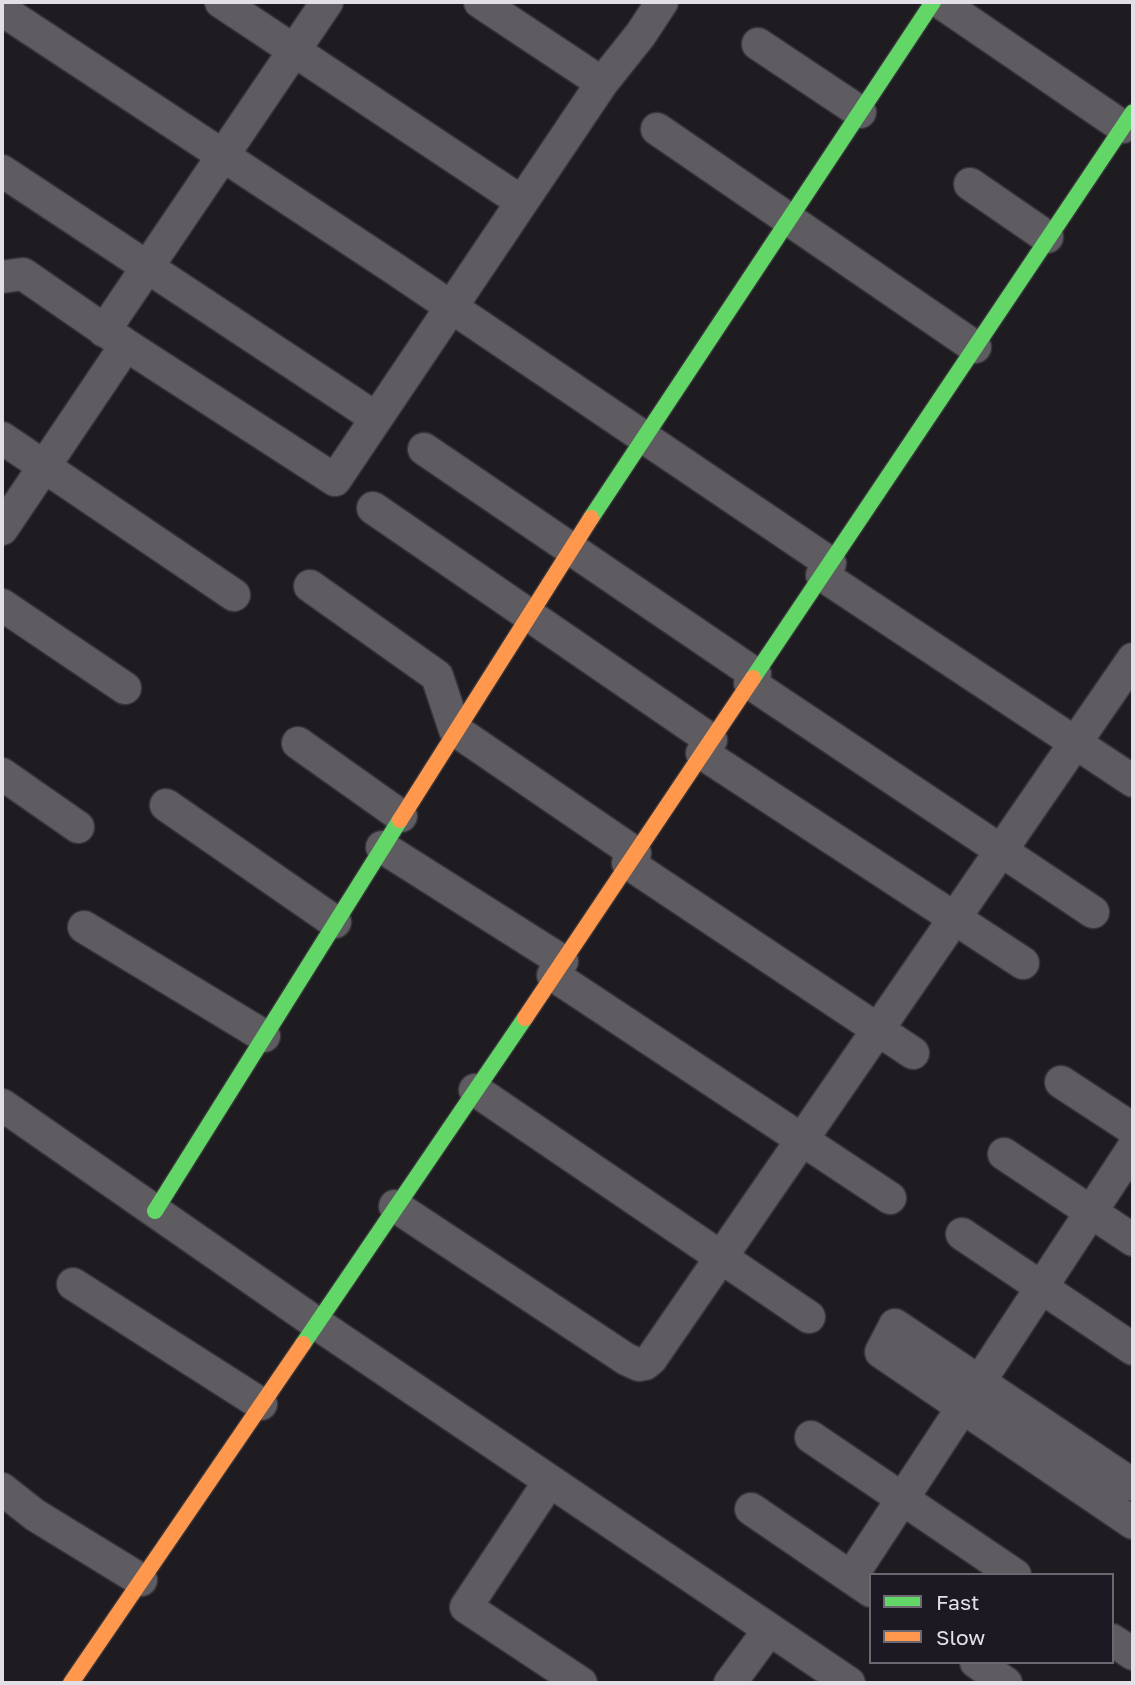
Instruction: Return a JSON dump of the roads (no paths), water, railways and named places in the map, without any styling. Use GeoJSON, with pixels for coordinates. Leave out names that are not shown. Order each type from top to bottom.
{"type":"FeatureCollection","features":[{"type":"Feature","properties":{"kind":"street"},"geometry":{"type":"LineString","coordinates":[[221,2],[522,202]]}},
{"type":"Feature","properties":{"kind":"street"},"geometry":{"type":"LineString","coordinates":[[2,528],[43,466],[115,338],[148,267],[327,2]]}},
{"type":"Feature","properties":{"kind":"street"},"geometry":{"type":"LineString","coordinates":[[480,2],[602,83]]}},
{"type":"Feature","properties":{"kind":"street"},"geometry":{"type":"LineString","coordinates":[[2,277],[23,274],[115,338],[335,480],[602,83],[641,34],[662,2]]}},
{"type":"Feature","properties":{"kind":"street"},"geometry":{"type":"LineString","coordinates":[[155,1211],[528,614],[933,2]]}},
{"type":"Feature","properties":{"kind":"street"},"geometry":{"type":"LineString","coordinates":[[71,1683],[475,1090],[1128,120],[940,2]]}},
{"type":"Feature","properties":{"kind":"street"},"geometry":{"type":"LineString","coordinates":[[2,10],[644,437],[826,569],[1133,781]]}},
{"type":"Feature","properties":{"kind":"street"},"geometry":{"type":"LineString","coordinates":[[758,44],[860,112]]}},
{"type":"Feature","properties":{"kind":"street"},"geometry":{"type":"LineString","coordinates":[[657,129],[975,347]]}},
{"type":"Feature","properties":{"kind":"street"},"geometry":{"type":"LineString","coordinates":[[2,171],[376,418]]}},
{"type":"Feature","properties":{"kind":"street"},"geometry":{"type":"LineString","coordinates":[[970,184],[1047,237]]}},
{"type":"Feature","properties":{"kind":"street"},"geometry":{"type":"LineString","coordinates":[[2,438],[234,595]]}},
{"type":"Feature","properties":{"kind":"street"},"geometry":{"type":"LineString","coordinates":[[424,449],[1001,851],[1093,912]]}},
{"type":"Feature","properties":{"kind":"street"},"geometry":{"type":"LineString","coordinates":[[373,508],[528,614],[706,747],[1023,963]]}},
{"type":"Feature","properties":{"kind":"street"},"geometry":{"type":"LineString","coordinates":[[310,586],[438,676],[455,730],[631,858],[913,1053]]}},
{"type":"Feature","properties":{"kind":"street"},"geometry":{"type":"LineString","coordinates":[[2,605],[125,688]]}},
{"type":"Feature","properties":{"kind":"street"},"geometry":{"type":"LineString","coordinates":[[396,1206],[626,1359],[639,1365],[651,1360],[1133,659]]}},
{"type":"Feature","properties":{"kind":"street"},"geometry":{"type":"LineString","coordinates":[[298,743],[401,816]]}},
{"type":"Feature","properties":{"kind":"street"},"geometry":{"type":"LineString","coordinates":[[2,774],[78,827]]}},
{"type":"Feature","properties":{"kind":"street"},"geometry":{"type":"LineString","coordinates":[[166,805],[335,922]]}},
{"type":"Feature","properties":{"kind":"street"},"geometry":{"type":"LineString","coordinates":[[382,847],[802,1140],[890,1198]]}},
{"type":"Feature","properties":{"kind":"street"},"geometry":{"type":"LineString","coordinates":[[84,927],[264,1037]]}},
{"type":"Feature","properties":{"kind":"street"},"geometry":{"type":"LineString","coordinates":[[1062,1082],[1133,1129]]}},
{"type":"Feature","properties":{"kind":"street"},"geometry":{"type":"LineString","coordinates":[[475,1090],[810,1317]]}},
{"type":"Feature","properties":{"kind":"street"},"geometry":{"type":"LineString","coordinates":[[2,1105],[316,1323],[849,1683]]}},
{"type":"Feature","properties":{"kind":"street"},"geometry":{"type":"LineString","coordinates":[[751,1509],[861,1584],[902,1499],[1133,1148]]}},
{"type":"Feature","properties":{"kind":"street"},"geometry":{"type":"LineString","coordinates":[[1004,1154],[1133,1240]]}},
{"type":"Feature","properties":{"kind":"street"},"geometry":{"type":"LineString","coordinates":[[962,1234],[1133,1349]]}},
{"type":"Feature","properties":{"kind":"street"},"geometry":{"type":"LineString","coordinates":[[74,1284],[261,1404]]}},
{"type":"Feature","properties":{"kind":"street"},"geometry":{"type":"LineString","coordinates":[[971,1395],[1133,1485]]}},
{"type":"Feature","properties":{"kind":"street"},"geometry":{"type":"LineString","coordinates":[[971,1395],[1133,1523]]}},
{"type":"Feature","properties":{"kind":"street"},"geometry":{"type":"LineString","coordinates":[[811,1437],[1012,1573]]}},
{"type":"Feature","properties":{"kind":"street"},"geometry":{"type":"LineString","coordinates":[[549,1482],[466,1607],[581,1683]]}},
{"type":"Feature","properties":{"kind":"street"},"geometry":{"type":"LineString","coordinates":[[2,1489],[35,1515],[141,1580]]}},
{"type":"Feature","properties":{"kind":"street"},"geometry":{"type":"LineString","coordinates":[[730,1683],[769,1630]]}},
{"type":"Feature","properties":{"kind":"street"},"geometry":{"type":"LineString","coordinates":[[1114,1641],[1133,1654]]}},
{"type":"Feature","properties":{"kind":"street"},"geometry":{"type":"LineString","coordinates":[[979,1664],[1006,1683]]}}]}
